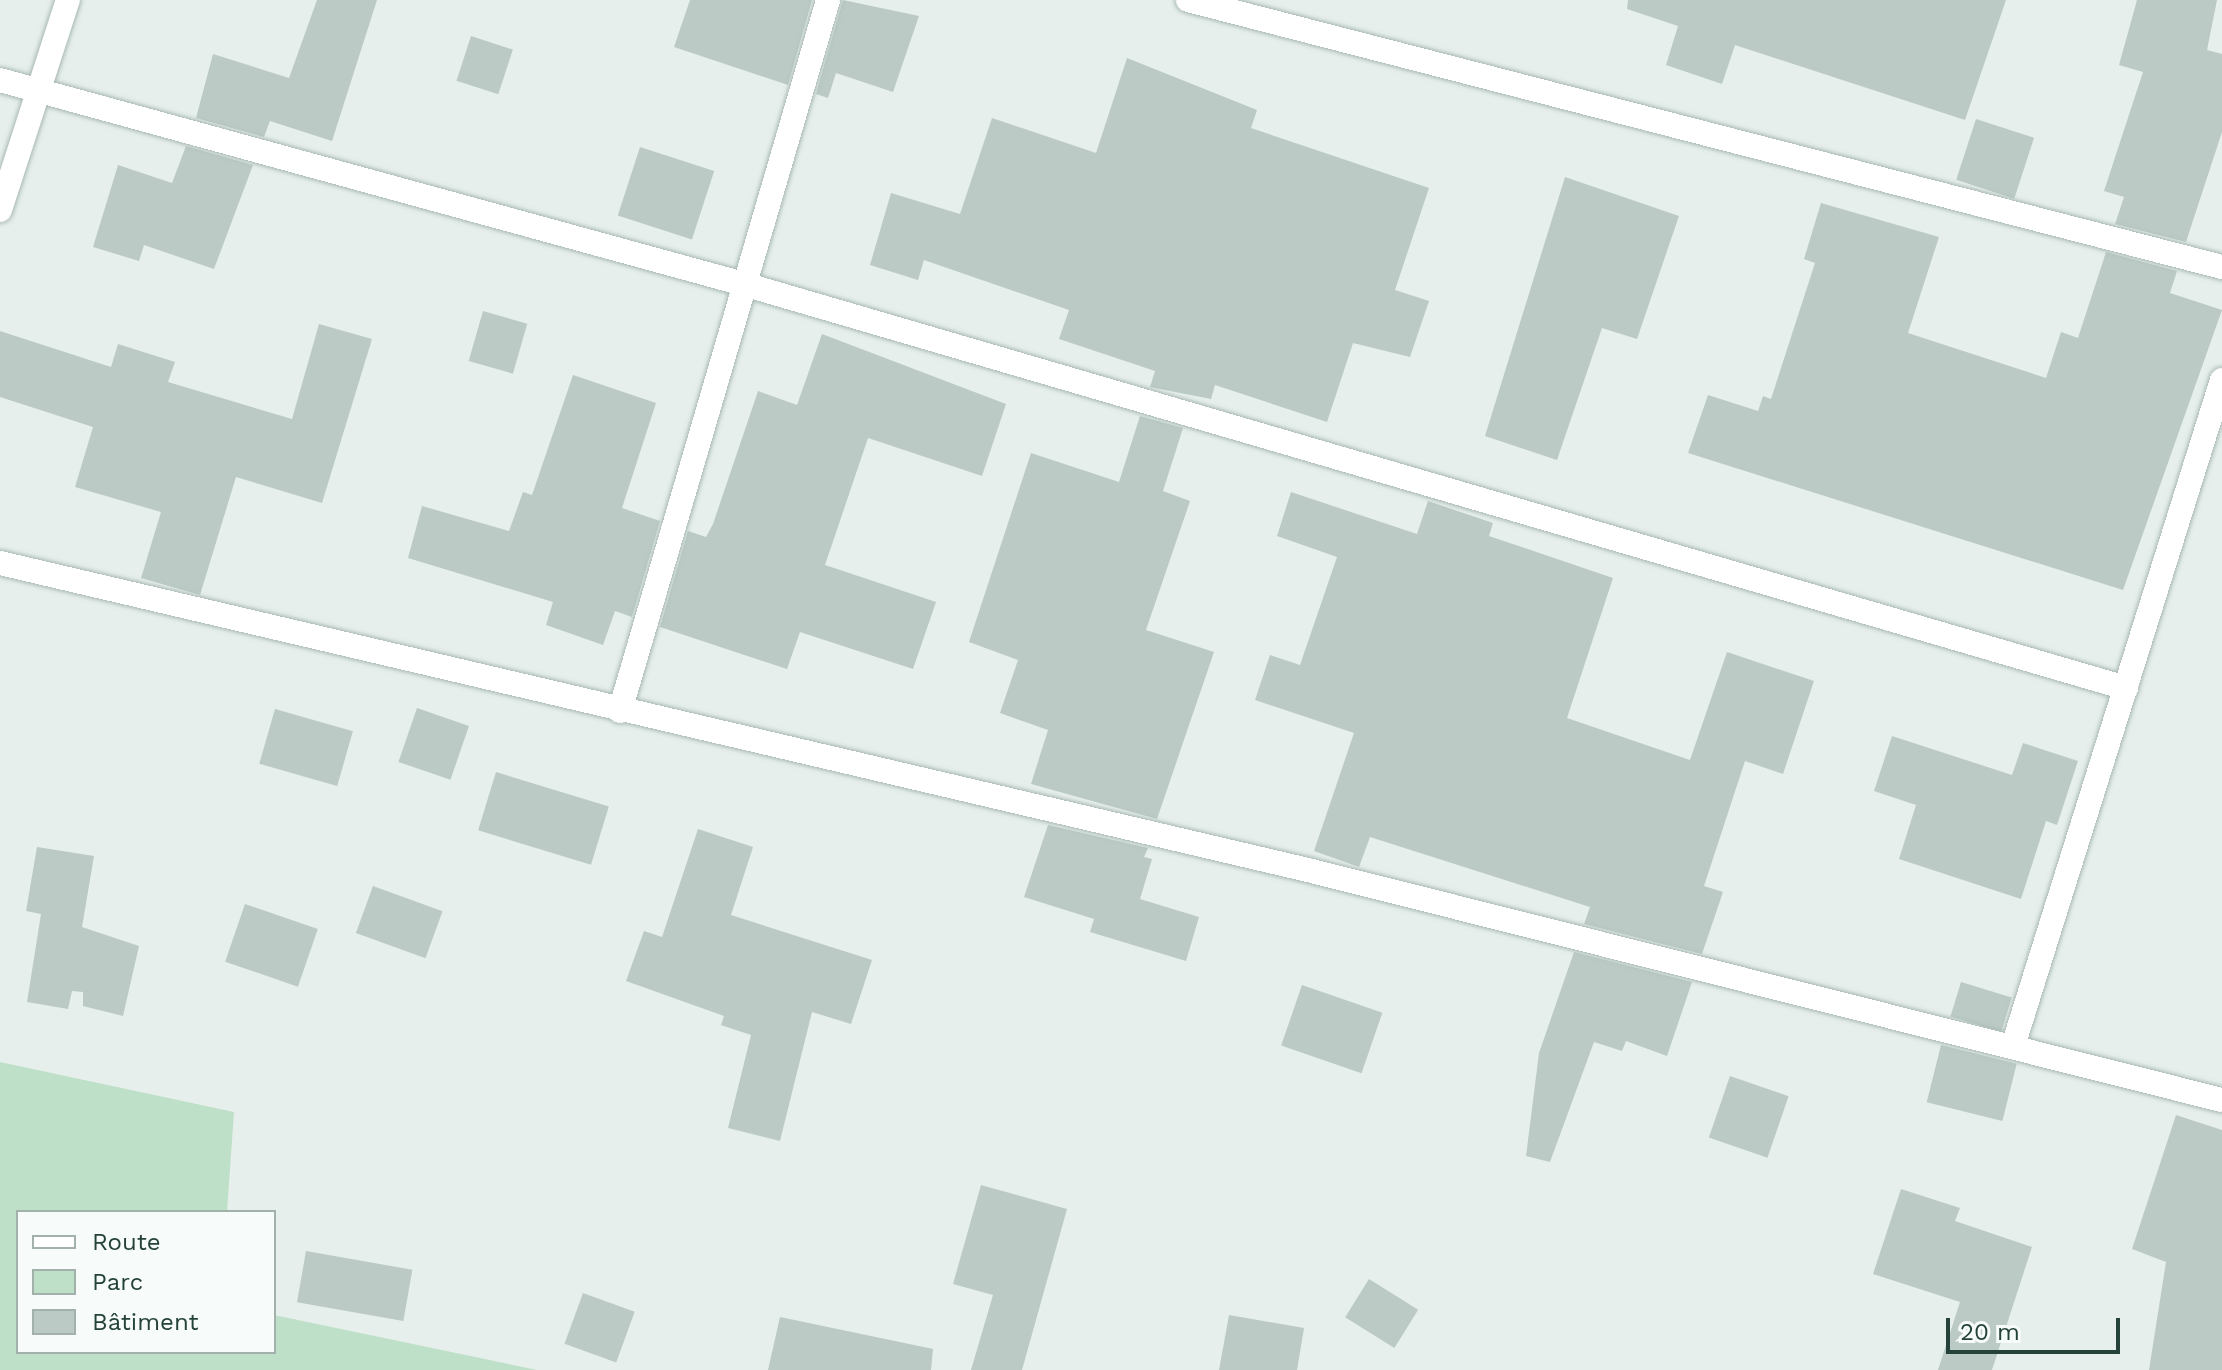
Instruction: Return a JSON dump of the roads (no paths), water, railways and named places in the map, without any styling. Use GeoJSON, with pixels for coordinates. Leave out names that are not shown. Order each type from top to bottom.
{"type":"FeatureCollection","features":[{"type":"Feature","properties":{"kind":"street"},"geometry":{"type":"LineString","coordinates":[[0,210],[68,0]]}},
{"type":"Feature","properties":{"kind":"street"},"geometry":{"type":"LineString","coordinates":[[620,711],[740,283],[828,0]]}},
{"type":"Feature","properties":{"kind":"street"},"geometry":{"type":"LineString","coordinates":[[1188,0],[2222,267]]}},
{"type":"Feature","properties":{"kind":"street"},"geometry":{"type":"LineString","coordinates":[[0,80],[740,283],[2126,688]]}},
{"type":"Feature","properties":{"kind":"street"},"geometry":{"type":"LineString","coordinates":[[2013,1046],[2222,380]]}},
{"type":"Feature","properties":{"kind":"street"},"geometry":{"type":"LineString","coordinates":[[0,563],[620,711],[1297,867],[2222,1100]]}}]}
